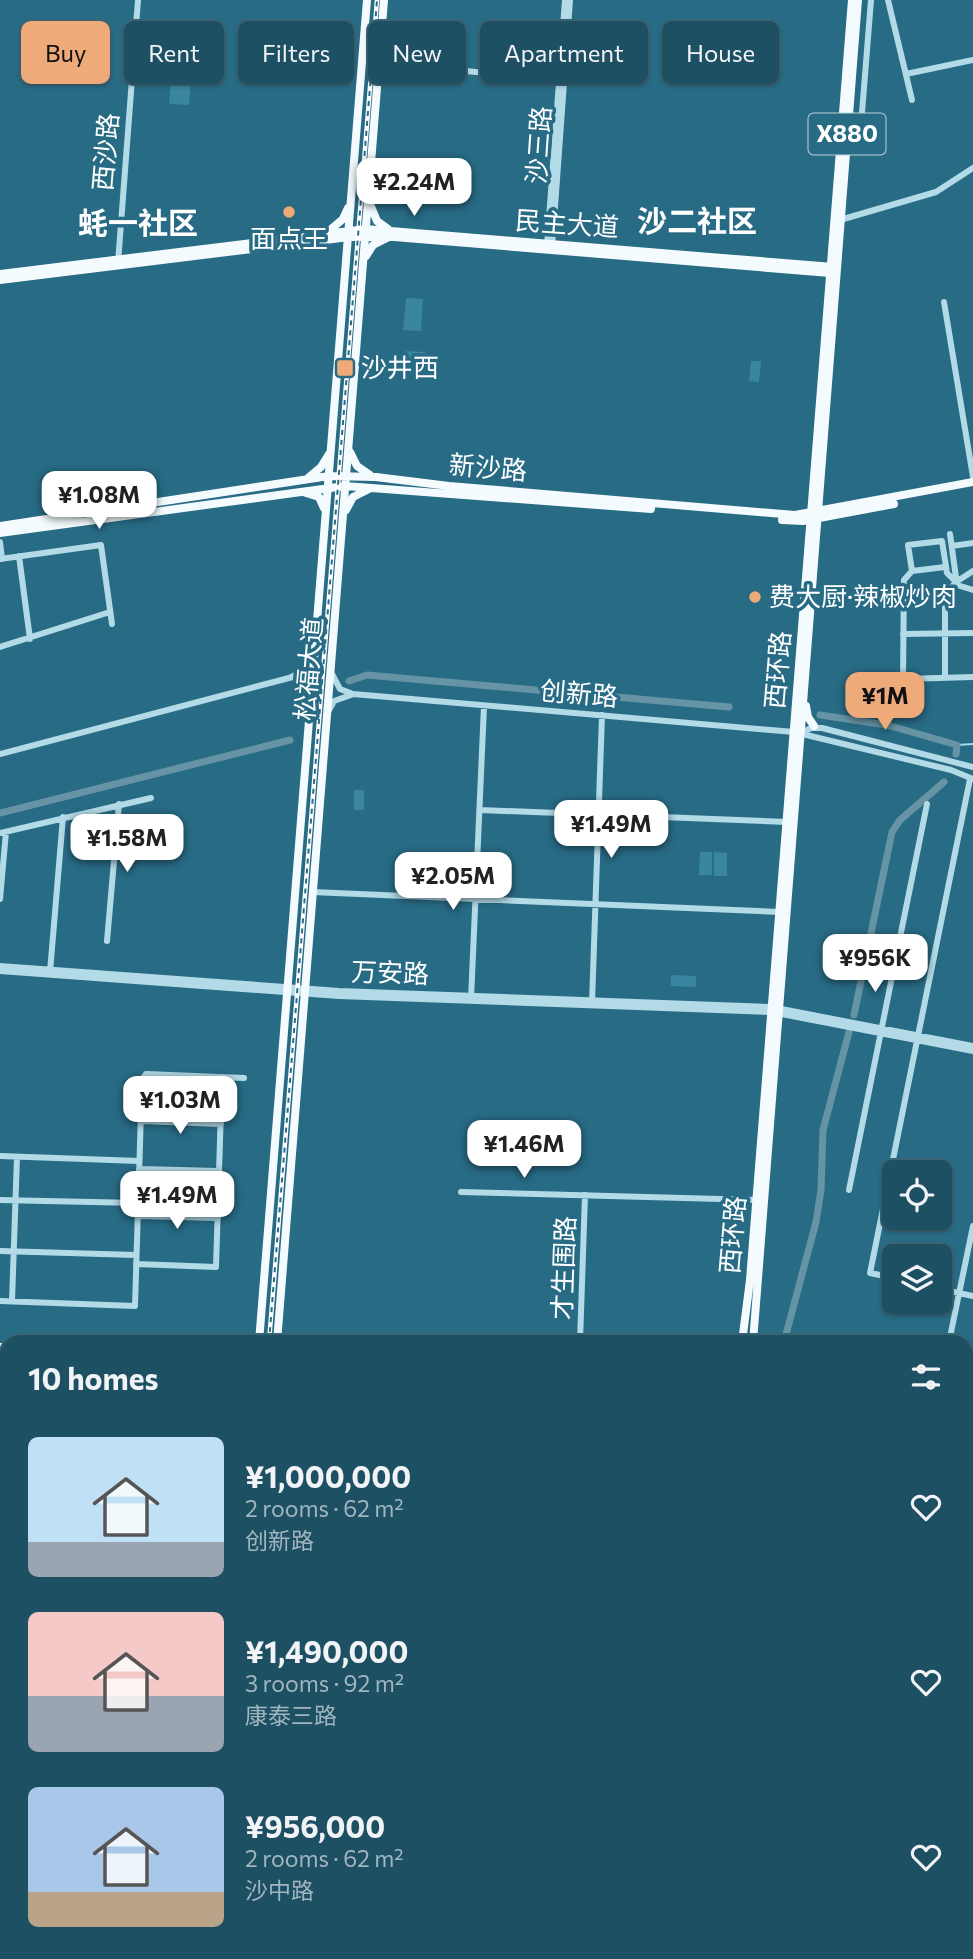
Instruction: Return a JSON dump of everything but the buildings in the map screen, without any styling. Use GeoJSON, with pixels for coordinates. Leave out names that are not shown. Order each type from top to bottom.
{"type":"FeatureCollection","features":[{"type":"Feature","properties":{"kind":"main road","name":"松福大道"},"geometry":{"type":"LineString","coordinates":[[259,1335],[366,0]]}},
{"type":"Feature","properties":{"kind":"main road","name":"松福大道"},"geometry":{"type":"LineString","coordinates":[[277,1335],[384,0]]}},
{"type":"Feature","properties":{"kind":"main road","name":"西环路"},"geometry":{"type":"LineString","coordinates":[[753,1335],[775,1010],[852,0]]}},
{"type":"Feature","properties":{"kind":"main road","name":"西环路"},"geometry":{"type":"LineString","coordinates":[[743,1335],[775,1010],[779,912],[787,822],[803,700],[828,293],[840,220],[858,0]]}},
{"type":"Feature","properties":{"kind":"main road"},"geometry":{"type":"LineString","coordinates":[[346,263],[340,244],[324,236],[343,219],[352,199]]}},
{"type":"Feature","properties":{"kind":"main road"},"geometry":{"type":"LineString","coordinates":[[363,266],[373,245],[394,234],[377,221],[369,199]]}},
{"type":"Feature","properties":{"kind":"main road","name":"民主大道"},"geometry":{"type":"LineString","coordinates":[[0,274],[349,233],[394,234],[832,269]]}},
{"type":"Feature","properties":{"kind":"main road"},"geometry":{"type":"LineString","coordinates":[[828,293],[821,277],[806,267],[826,257],[832,242]]}},
{"type":"Feature","properties":{"kind":"main road","name":"民主大道"},"geometry":{"type":"LineString","coordinates":[[0,281],[118,262]]}},
{"type":"Feature","properties":{"kind":"main road"},"geometry":{"type":"LineString","coordinates":[[301,480],[321,467],[331,448]]}},
{"type":"Feature","properties":{"kind":"main road"},"geometry":{"type":"LineString","coordinates":[[349,448],[361,470],[376,477]]}},
{"type":"Feature","properties":{"kind":"main road","name":"新沙路"},"geometry":{"type":"LineString","coordinates":[[0,526],[329,476],[376,477],[663,505],[814,516],[973,488]]}},
{"type":"Feature","properties":{"kind":"main road","name":"新沙路"},"geometry":{"type":"LineString","coordinates":[[0,533],[345,486],[794,521],[973,480]]}},
{"type":"Feature","properties":{"kind":"main road"},"geometry":{"type":"LineString","coordinates":[[342,519],[353,497],[377,488]]}},
{"type":"Feature","properties":{"kind":"main road"},"geometry":{"type":"LineString","coordinates":[[293,492],[318,497],[325,516]]}},
{"type":"Feature","properties":{"kind":"main road"},"geometry":{"type":"LineString","coordinates":[[803,700],[814,726]]}},
{"type":"Feature","properties":{"kind":"main road"},"geometry":{"type":"LineString","coordinates":[[256,1335],[260,1323]]}},
{"type":"Feature","properties":{"kind":"main road"},"geometry":{"type":"LineString","coordinates":[[278,1326],[281,1335]]}},
{"type":"Feature","properties":{"kind":"street","name":"西沙路"},"geometry":{"type":"LineString","coordinates":[[118,262],[138,0]]}},
{"type":"Feature","properties":{"kind":"street","name":"沙三路"},"geometry":{"type":"LineString","coordinates":[[565,21],[567,0]]}},
{"type":"Feature","properties":{"kind":"street"},"geometry":{"type":"LineString","coordinates":[[860,138],[871,0]]}},
{"type":"Feature","properties":{"kind":"street"},"geometry":{"type":"LineString","coordinates":[[888,0],[912,100]]}},
{"type":"Feature","properties":{"kind":"street"},"geometry":{"type":"LineString","coordinates":[[906,74],[973,60]]}},
{"type":"Feature","properties":{"kind":"street","name":"沙三路"},"geometry":{"type":"LineString","coordinates":[[549,247],[561,84]]}},
{"type":"Feature","properties":{"kind":"street"},"geometry":{"type":"LineString","coordinates":[[840,220],[936,192],[973,168]]}},
{"type":"Feature","properties":{"kind":"street"},"geometry":{"type":"LineString","coordinates":[[944,302],[973,480]]}},
{"type":"Feature","properties":{"kind":"street"},"geometry":{"type":"LineString","coordinates":[[950,534],[956,582]]}},
{"type":"Feature","properties":{"kind":"street"},"geometry":{"type":"LineString","coordinates":[[912,571],[908,545],[942,541],[945,567],[956,582],[965,589],[973,590]]}},
{"type":"Feature","properties":{"kind":"street"},"geometry":{"type":"LineString","coordinates":[[0,542],[1,559],[101,545],[112,624]]}},
{"type":"Feature","properties":{"kind":"street"},"geometry":{"type":"LineString","coordinates":[[952,546],[973,543]]}},
{"type":"Feature","properties":{"kind":"street"},"geometry":{"type":"LineString","coordinates":[[19,556],[30,639]]}},
{"type":"Feature","properties":{"kind":"street"},"geometry":{"type":"LineString","coordinates":[[945,567],[912,571],[904,580],[903,680],[973,677]]}},
{"type":"Feature","properties":{"kind":"street"},"geometry":{"type":"LineString","coordinates":[[945,678],[946,596],[956,582],[973,570]]}},
{"type":"Feature","properties":{"kind":"street"},"geometry":{"type":"LineString","coordinates":[[0,647],[110,612]]}},
{"type":"Feature","properties":{"kind":"street"},"geometry":{"type":"LineString","coordinates":[[903,634],[973,633]]}},
{"type":"Feature","properties":{"kind":"street"},"geometry":{"type":"LineString","coordinates":[[0,754],[289,678],[303,671],[314,653]]}},
{"type":"Feature","properties":{"kind":"street"},"geometry":{"type":"LineString","coordinates":[[331,670],[337,686],[353,694]]}},
{"type":"Feature","properties":{"kind":"street"},"geometry":{"type":"LineString","coordinates":[[289,678],[305,681],[310,698]]}},
{"type":"Feature","properties":{"kind":"street"},"geometry":{"type":"LineString","coordinates":[[327,716],[334,702],[353,694]]}},
{"type":"Feature","properties":{"kind":"street","name":"创新路"},"geometry":{"type":"LineString","coordinates":[[353,694],[797,732],[951,770],[971,779]]}},
{"type":"Feature","properties":{"kind":"street"},"geometry":{"type":"LineString","coordinates":[[471,998],[484,706]]}},
{"type":"Feature","properties":{"kind":"street"},"geometry":{"type":"LineString","coordinates":[[592,1002],[602,715]]}},
{"type":"Feature","properties":{"kind":"street","name":"创新路"},"geometry":{"type":"LineString","coordinates":[[797,732],[822,728],[973,767]]}},
{"type":"Feature","properties":{"kind":"street"},"geometry":{"type":"LineString","coordinates":[[882,1276],[870,1273],[971,779]]}},
{"type":"Feature","properties":{"kind":"street"},"geometry":{"type":"LineString","coordinates":[[0,899],[3,832],[151,798]]}},
{"type":"Feature","properties":{"kind":"street"},"geometry":{"type":"LineString","coordinates":[[107,941],[119,804]]}},
{"type":"Feature","properties":{"kind":"street"},"geometry":{"type":"LineString","coordinates":[[849,1190],[927,804]]}},
{"type":"Feature","properties":{"kind":"street"},"geometry":{"type":"LineString","coordinates":[[480,810],[787,822]]}},
{"type":"Feature","properties":{"kind":"street"},"geometry":{"type":"LineString","coordinates":[[50,972],[63,817]]}},
{"type":"Feature","properties":{"kind":"street"},"geometry":{"type":"LineString","coordinates":[[312,892],[779,912]]}},
{"type":"Feature","properties":{"kind":"street","name":"万安路"},"geometry":{"type":"LineString","coordinates":[[0,969],[304,991],[775,1010],[973,1048]]}},
{"type":"Feature","properties":{"kind":"street"},"geometry":{"type":"LineString","coordinates":[[0,1301],[135,1306],[142,1079],[146,1074],[244,1077]]}},
{"type":"Feature","properties":{"kind":"street"},"geometry":{"type":"LineString","coordinates":[[136,1264],[216,1267],[222,1077]]}},
{"type":"Feature","properties":{"kind":"street"},"geometry":{"type":"LineString","coordinates":[[141,1121],[221,1124]]}},
{"type":"Feature","properties":{"kind":"street"},"geometry":{"type":"LineString","coordinates":[[0,1156],[219,1171]]}},
{"type":"Feature","properties":{"kind":"street"},"geometry":{"type":"LineString","coordinates":[[12,1301],[17,1157]]}},
{"type":"Feature","properties":{"kind":"street"},"geometry":{"type":"LineString","coordinates":[[461,1192],[757,1200]]}},
{"type":"Feature","properties":{"kind":"street","name":"才生围路"},"geometry":{"type":"LineString","coordinates":[[580,1335],[585,1195]]}},
{"type":"Feature","properties":{"kind":"street"},"geometry":{"type":"LineString","coordinates":[[0,1200],[138,1203]]}},
{"type":"Feature","properties":{"kind":"street"},"geometry":{"type":"LineString","coordinates":[[138,1216],[218,1218]]}},
{"type":"Feature","properties":{"kind":"street"},"geometry":{"type":"LineString","coordinates":[[950,1335],[973,1226]]}},
{"type":"Feature","properties":{"kind":"street"},"geometry":{"type":"LineString","coordinates":[[0,1251],[136,1255]]}},
{"type":"Feature","properties":{"kind":"street"},"geometry":{"type":"LineString","coordinates":[[952,1292],[973,1296]]}},
{"type":"Feature","properties":{"kind":"shaded area"},"geometry":{"type":"Polygon","coordinates":[[[171,84],[191,84],[189,105],[169,104],[171,84]]]}},
{"type":"Feature","properties":{"kind":"shaded area"},"geometry":{"type":"Polygon","coordinates":[[[406,298],[423,299],[421,331],[403,330],[406,298]]]}},
{"type":"Feature","properties":{"kind":"shaded area"},"geometry":{"type":"Polygon","coordinates":[[[406,351],[425,352],[423,369],[405,368],[406,351]]]}},
{"type":"Feature","properties":{"kind":"shaded area"},"geometry":{"type":"Polygon","coordinates":[[[751,361],[761,361],[759,382],[749,381],[751,361]]]}},
{"type":"Feature","properties":{"kind":"shaded area"},"geometry":{"type":"Polygon","coordinates":[[[354,790],[364,790],[364,810],[354,810],[354,790]]]}},
{"type":"Feature","properties":{"kind":"shaded area"},"geometry":{"type":"Polygon","coordinates":[[[700,852],[712,852],[712,875],[699,875],[700,852]]]}},
{"type":"Feature","properties":{"kind":"shaded area"},"geometry":{"type":"Polygon","coordinates":[[[714,852],[727,853],[727,876],[714,876],[714,852]]]}},
{"type":"Feature","properties":{"kind":"shaded area"},"geometry":{"type":"Polygon","coordinates":[[[671,975],[696,976],[696,987],[671,986],[671,975]]]}},
{"type":"Feature","properties":{"kind":"waterway"},"geometry":{"type":"LineString","coordinates":[[349,681],[367,675],[729,707]]}},
{"type":"Feature","properties":{"kind":"waterway"},"geometry":{"type":"LineString","coordinates":[[820,715],[887,725],[957,745],[956,754]]}},
{"type":"Feature","properties":{"kind":"waterway"},"geometry":{"type":"LineString","coordinates":[[0,813],[290,740]]}},
{"type":"Feature","properties":{"kind":"waterway"},"geometry":{"type":"LineString","coordinates":[[957,745],[973,744]]}},
{"type":"Feature","properties":{"kind":"waterway"},"geometry":{"type":"LineString","coordinates":[[854,1015],[892,832],[900,820],[944,782]]}},
{"type":"Feature","properties":{"kind":"waterway"},"geometry":{"type":"LineString","coordinates":[[786,1335],[816,1222],[821,1190],[823,1130],[849,1032]]}},
{"type":"Feature","properties":{"kind":"railway"},"geometry":{"type":"LineString","coordinates":[[270,1335],[377,0]]}},
{"type":"Feature","properties":{"kind":"place","name":"面点王"},"geometry":{"type":"Point","coordinates":[289,212]}},
{"type":"Feature","properties":{"kind":"place","name":"沙井西"},"geometry":{"type":"Point","coordinates":[345,368]}},
{"type":"Feature","properties":{"kind":"place","name":"费大厨·辣椒炒肉"},"geometry":{"type":"Point","coordinates":[755,597]}},
{"type":"Feature","properties":{"kind":"district","name":"沙二社区"},"geometry":{"type":"Point","coordinates":[697,222]}},
{"type":"Feature","properties":{"kind":"district","name":"蚝一社区"},"geometry":{"type":"Point","coordinates":[138,224]}}]}
